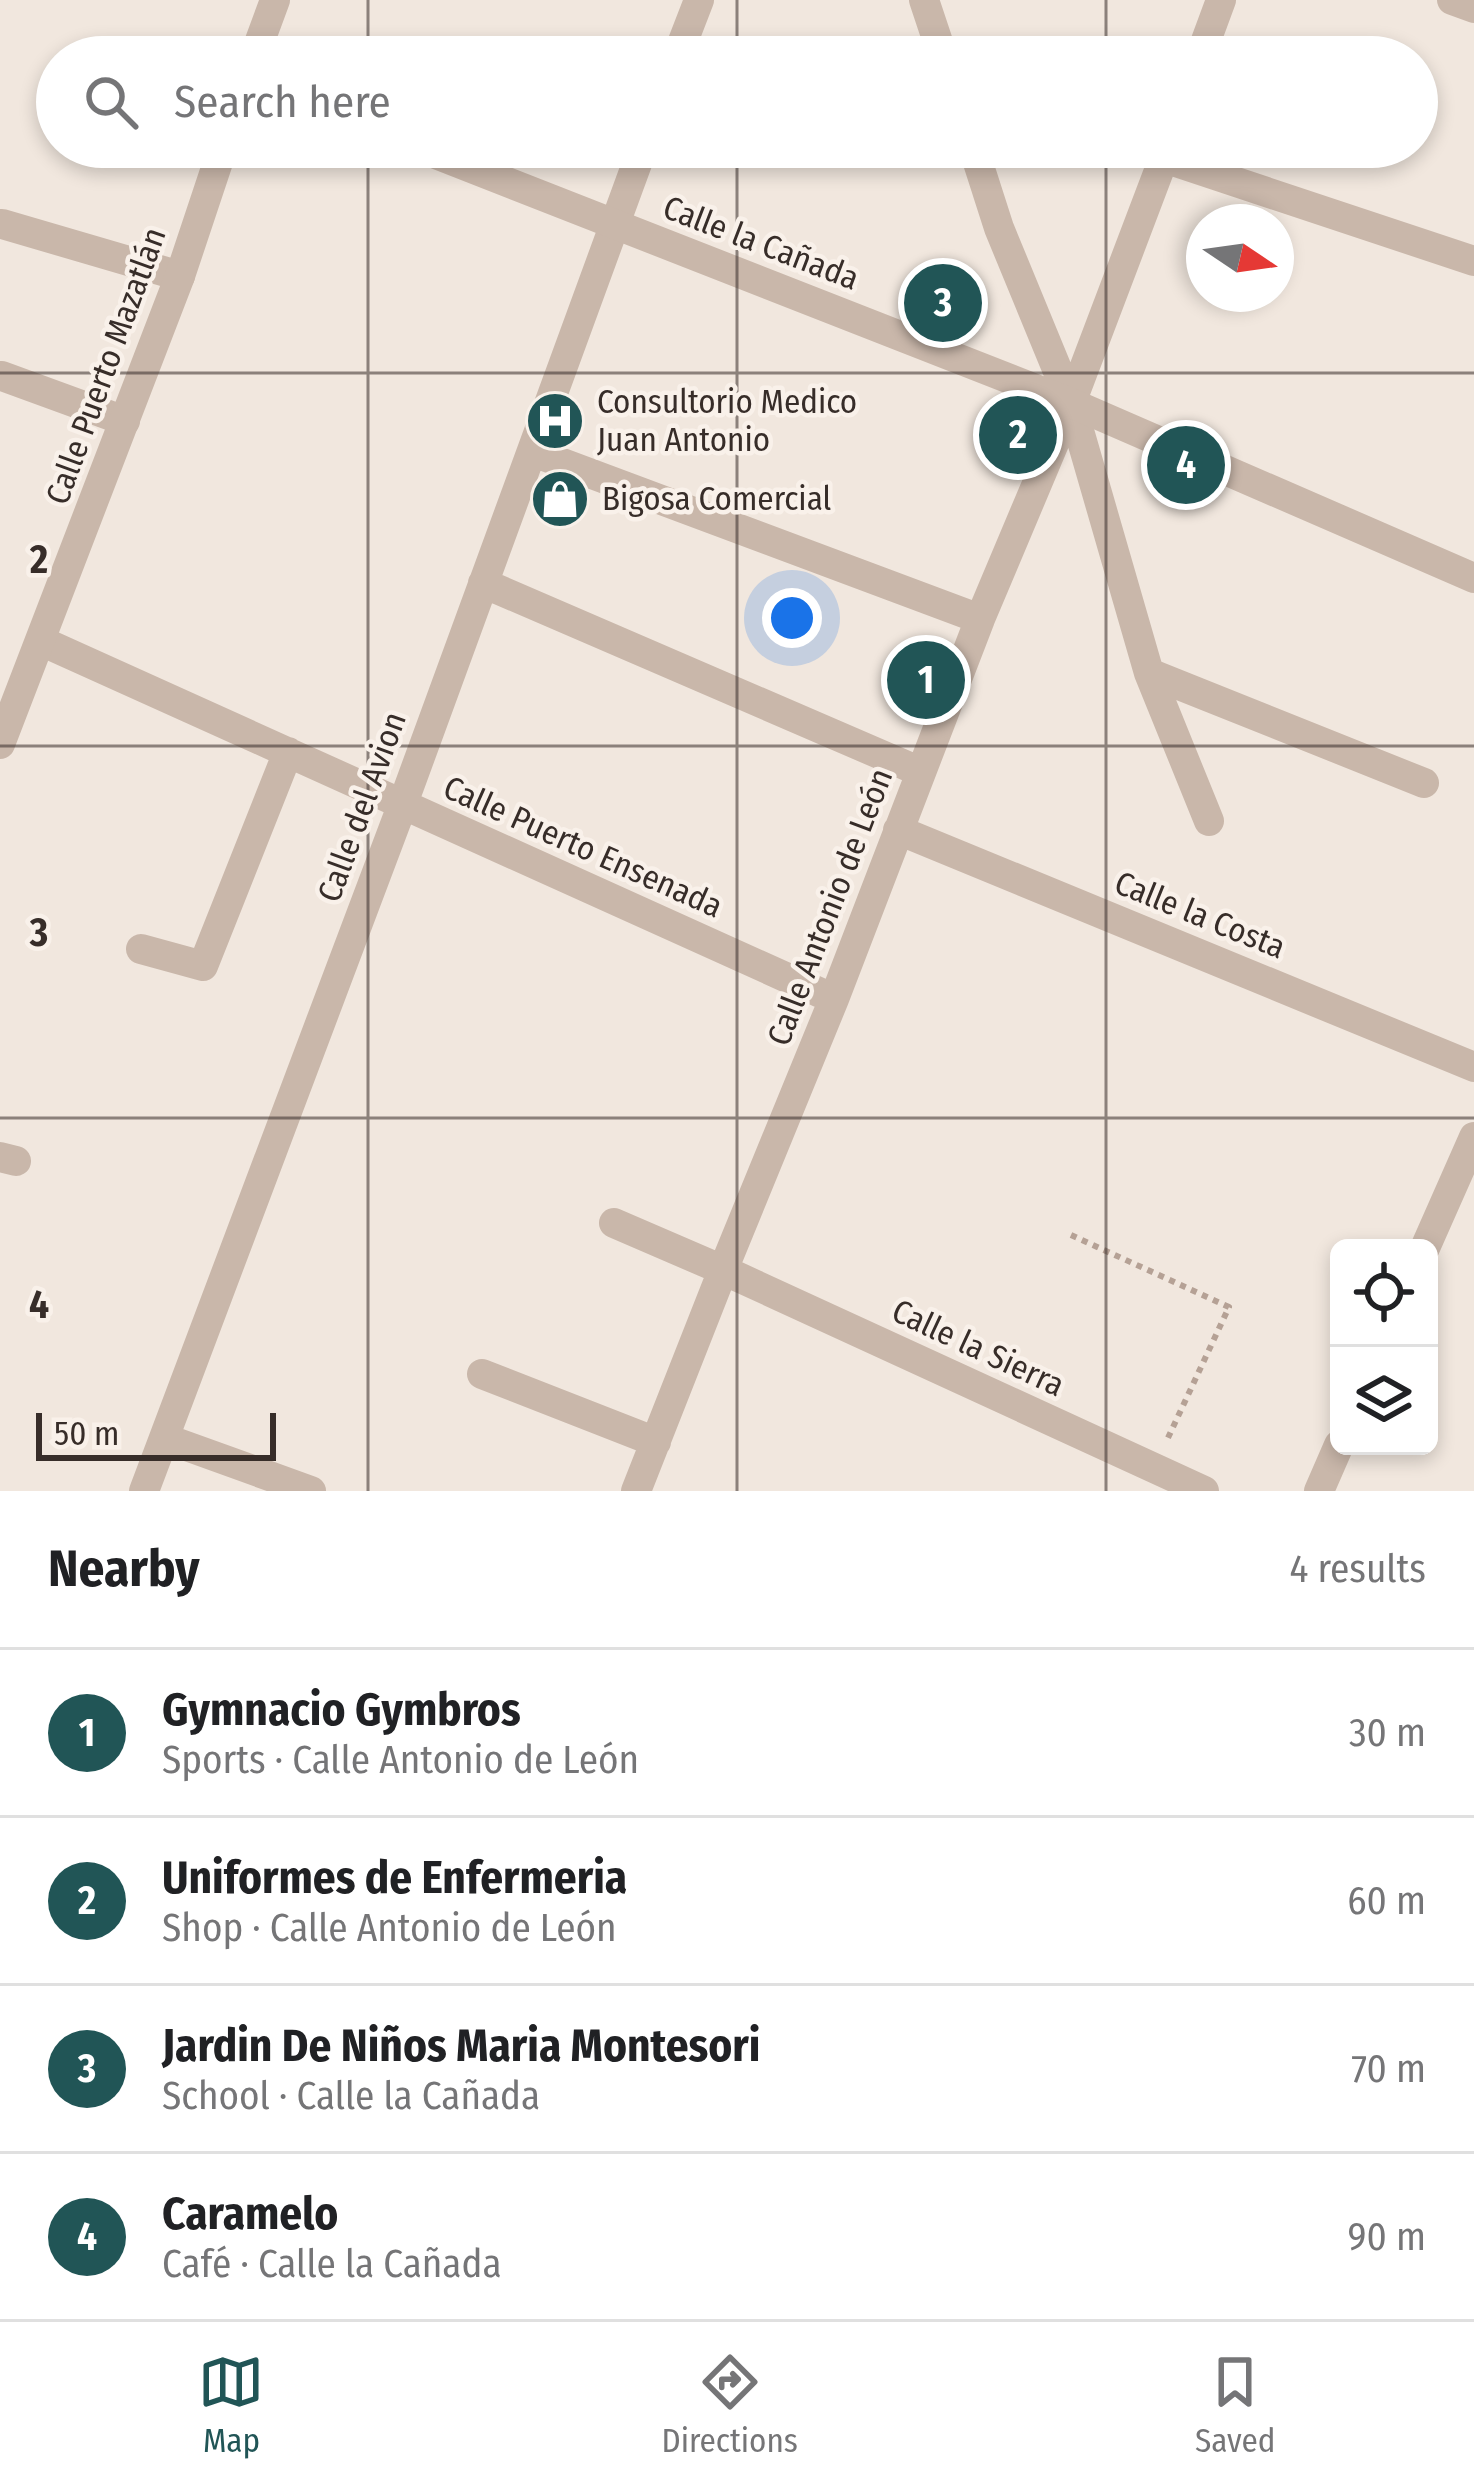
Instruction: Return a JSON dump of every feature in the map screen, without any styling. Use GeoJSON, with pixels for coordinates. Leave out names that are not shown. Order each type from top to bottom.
{"type":"FeatureCollection","features":[{"type":"Feature","properties":{"kind":"street"},"geometry":{"type":"LineString","coordinates":[[261,36],[274,0]]}},
{"type":"Feature","properties":{"kind":"street"},"geometry":{"type":"LineString","coordinates":[[685,36],[699,0]]}},
{"type":"Feature","properties":{"kind":"street"},"geometry":{"type":"LineString","coordinates":[[924,0],[936,36]]}},
{"type":"Feature","properties":{"kind":"street"},"geometry":{"type":"LineString","coordinates":[[1208,36],[1221,0]]}},
{"type":"Feature","properties":{"kind":"street"},"geometry":{"type":"LineString","coordinates":[[1452,0],[1474,8]]}},
{"type":"Feature","properties":{"kind":"street","name":"Calle Puerto Mazatlán"},"geometry":{"type":"LineString","coordinates":[[0,744],[180,276],[216,168]]}},
{"type":"Feature","properties":{"kind":"street","name":"Calle la Cañada"},"geometry":{"type":"LineString","coordinates":[[471,168],[1072,403],[1474,578]]}},
{"type":"Feature","properties":{"kind":"street","name":"Calle del Avion"},"geometry":{"type":"LineString","coordinates":[[144,1491],[635,168]]}},
{"type":"Feature","properties":{"kind":"street"},"geometry":{"type":"LineString","coordinates":[[980,168],[999,228],[1072,403],[1149,673],[1209,820]]}},
{"type":"Feature","properties":{"kind":"street","name":"Calle Antonio de León"},"geometry":{"type":"LineString","coordinates":[[636,1491],[834,999],[980,619],[1072,403],[1160,168]]}},
{"type":"Feature","properties":{"kind":"street"},"geometry":{"type":"LineString","coordinates":[[1211,168],[1474,261]]}},
{"type":"Feature","properties":{"kind":"street"},"geometry":{"type":"LineString","coordinates":[[2,224],[180,276]]}},
{"type":"Feature","properties":{"kind":"street"},"geometry":{"type":"LineString","coordinates":[[2,376],[125,421]]}},
{"type":"Feature","properties":{"kind":"street"},"geometry":{"type":"LineString","coordinates":[[533,452],[980,619]]}},
{"type":"Feature","properties":{"kind":"street"},"geometry":{"type":"LineString","coordinates":[[483,584],[921,772]]}},
{"type":"Feature","properties":{"kind":"street","name":"Calle Puerto Ensenada"},"geometry":{"type":"LineString","coordinates":[[41,641],[834,999]]}},
{"type":"Feature","properties":{"kind":"street"},"geometry":{"type":"LineString","coordinates":[[1149,673],[1424,783]]}},
{"type":"Feature","properties":{"kind":"street"},"geometry":{"type":"LineString","coordinates":[[141,949],[202,966],[288,752]]}},
{"type":"Feature","properties":{"kind":"street","name":"Calle la Costa"},"geometry":{"type":"LineString","coordinates":[[898,830],[1474,1066]]}},
{"type":"Feature","properties":{"kind":"street"},"geometry":{"type":"LineString","coordinates":[[1429,1239],[1474,1137]]}},
{"type":"Feature","properties":{"kind":"street","name":"Calle la Sierra"},"geometry":{"type":"LineString","coordinates":[[614,1223],[1204,1491]]}},
{"type":"Feature","properties":{"kind":"street"},"geometry":{"type":"LineString","coordinates":[[482,1374],[656,1442]]}},
{"type":"Feature","properties":{"kind":"street"},"geometry":{"type":"LineString","coordinates":[[164,1438],[310,1491]]}},
{"type":"Feature","properties":{"kind":"street"},"geometry":{"type":"LineString","coordinates":[[1319,1491],[1335,1455]]}},
{"type":"Feature","properties":{"kind":"path"},"geometry":{"type":"LineString","coordinates":[[1071,1235],[1229,1307],[1154,1469]]}},
{"type":"Feature","properties":{"kind":"place","name":"Jardin De Niños Maria Montesori"},"geometry":{"type":"Point","coordinates":[943,303]}},
{"type":"Feature","properties":{"kind":"place","name":"Consultorio Medico Juan Antonio"},"geometry":{"type":"Point","coordinates":[555,421]}},
{"type":"Feature","properties":{"kind":"place","name":"Uniformes de Enfermeria"},"geometry":{"type":"Point","coordinates":[1018,435]}},
{"type":"Feature","properties":{"kind":"place","name":"Caramelo"},"geometry":{"type":"Point","coordinates":[1186,465]}},
{"type":"Feature","properties":{"kind":"place","name":"Bigosa Comercial"},"geometry":{"type":"Point","coordinates":[560,499]}},
{"type":"Feature","properties":{"kind":"place","name":"Gymnacio Gymbros"},"geometry":{"type":"Point","coordinates":[926,680]}}]}
